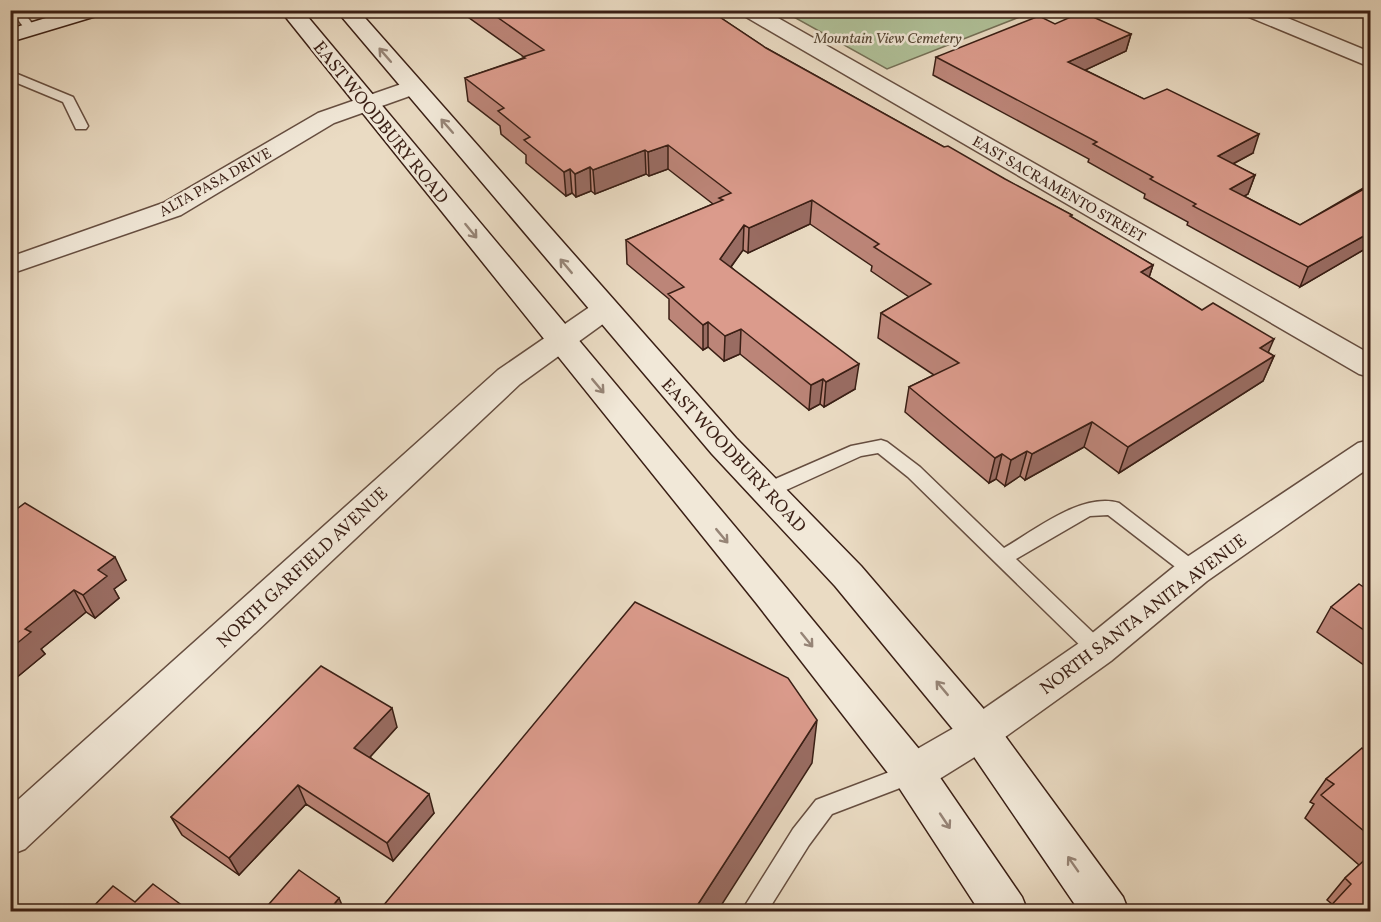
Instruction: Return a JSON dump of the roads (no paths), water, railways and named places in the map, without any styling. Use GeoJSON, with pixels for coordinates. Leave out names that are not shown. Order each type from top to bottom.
{"type":"FeatureCollection","features":[{"type":"Feature","properties":{"kind":"street"},"geometry":{"type":"LineString","coordinates":[[10,36],[96,10]]}},
{"type":"Feature","properties":{"kind":"street","name":"EAST WOODBURY ROAD"},"geometry":{"type":"LineString","coordinates":[[290,10],[770,594],[913,772],[1006,912]]}},
{"type":"Feature","properties":{"kind":"street","name":"EAST WOODBURY ROAD"},"geometry":{"type":"LineString","coordinates":[[346,10],[724,446],[848,576],[980,733],[1107,912]]}},
{"type":"Feature","properties":{"kind":"street","name":"EAST SACRAMENTO STREET"},"geometry":{"type":"LineString","coordinates":[[747,10],[1371,368]]}},
{"type":"Feature","properties":{"kind":"street"},"geometry":{"type":"LineString","coordinates":[[1249,10],[1371,60]]}},
{"type":"Feature","properties":{"kind":"street","name":"ALTA PASA DRIVE"},"geometry":{"type":"LineString","coordinates":[[10,266],[86,242],[172,209],[326,118],[413,87]]}},
{"type":"Feature","properties":{"kind":"street","name":"NORTH GARFIELD AVENUE"},"geometry":{"type":"LineString","coordinates":[[10,836],[509,376],[604,310]]}},
{"type":"Feature","properties":{"kind":"street","name":"NORTH SANTA ANITA AVENUE"},"geometry":{"type":"LineString","coordinates":[[913,772],[980,733],[1098,650],[1194,571],[1371,451]]}},
{"type":"Feature","properties":{"kind":"lane"},"geometry":{"type":"LineString","coordinates":[[16,10],[31,30]]}},
{"type":"Feature","properties":{"kind":"lane"},"geometry":{"type":"LineString","coordinates":[[10,75],[68,100],[81,126]]}},
{"type":"Feature","properties":{"kind":"lane"},"geometry":{"type":"LineString","coordinates":[[766,491],[857,450],[881,446],[914,472],[1098,650]]}},
{"type":"Feature","properties":{"kind":"lane"},"geometry":{"type":"LineString","coordinates":[[1004,557],[1087,509],[1112,508],[1194,571]]}},
{"type":"Feature","properties":{"kind":"lane"},"geometry":{"type":"LineString","coordinates":[[753,912],[801,837],[824,807],[913,772]]}},
{"type":"Feature","properties":{"kind":"park label","name":"Mountain View Cemetery"},"geometry":{"type":"Point","coordinates":[888,38]}}]}
